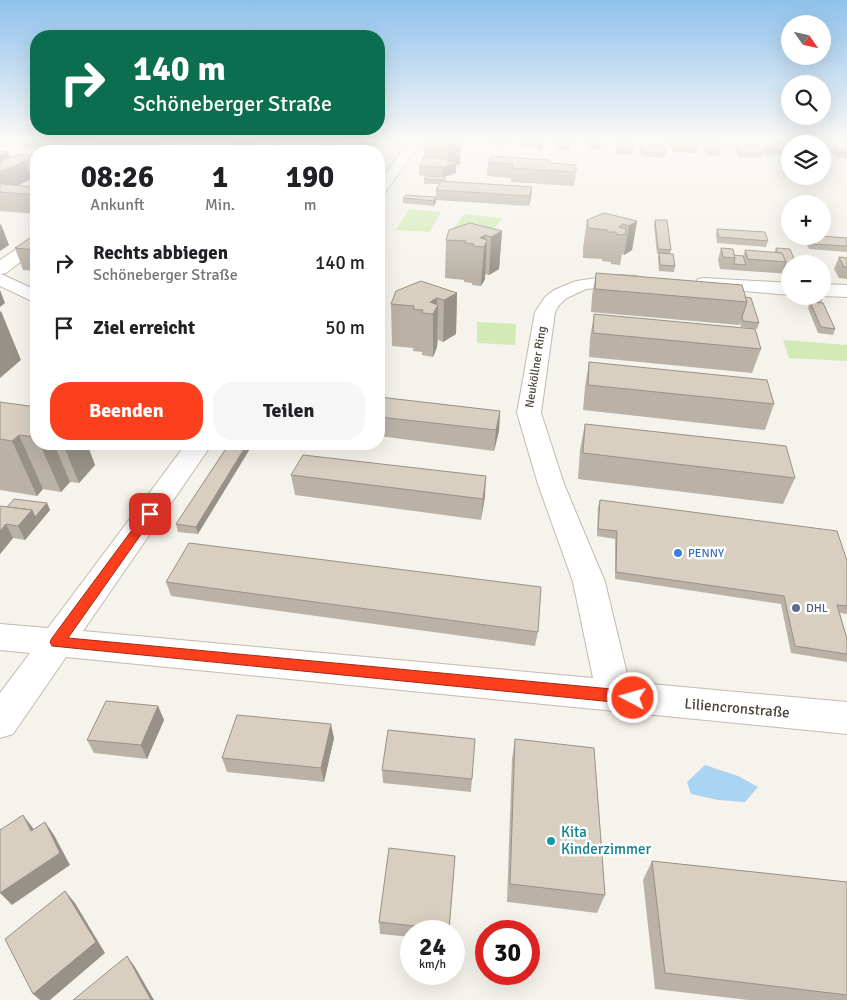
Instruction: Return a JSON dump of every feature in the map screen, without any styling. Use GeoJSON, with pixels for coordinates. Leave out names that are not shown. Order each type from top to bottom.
{"type":"FeatureCollection","features":[{"type":"Feature","properties":{"kind":"street"},"geometry":{"type":"LineString","coordinates":[[0,269],[30,247]]}},
{"type":"Feature","properties":{"kind":"street"},"geometry":{"type":"LineString","coordinates":[[0,279],[30,294]]}},
{"type":"Feature","properties":{"kind":"street","name":"Neuköllner Ring"},"geometry":{"type":"LineString","coordinates":[[615,696],[590,582],[551,484],[529,413],[545,312],[550,302],[572,287],[596,281],[648,280]]}},
{"type":"Feature","properties":{"kind":"street"},"geometry":{"type":"LineString","coordinates":[[682,282],[781,288]]}},
{"type":"Feature","properties":{"kind":"street"},"geometry":{"type":"LineString","coordinates":[[831,290],[847,291]]}},
{"type":"Feature","properties":{"kind":"street"},"geometry":{"type":"LineString","coordinates":[[0,722],[195,450]]}},
{"type":"Feature","properties":{"kind":"street","name":"Liliencronstraße"},"geometry":{"type":"LineString","coordinates":[[0,637],[847,718]]}},
{"type":"Feature","properties":{"kind":"green space"},"geometry":{"type":"Polygon","coordinates":[[[409,209],[441,212],[430,232],[396,230],[409,209]]]}},
{"type":"Feature","properties":{"kind":"green space"},"geometry":{"type":"Polygon","coordinates":[[[464,214],[502,218],[490,236],[451,232],[464,214]]]}},
{"type":"Feature","properties":{"kind":"green space"},"geometry":{"type":"Polygon","coordinates":[[[477,322],[516,324],[515,345],[477,343],[477,322]]]}},
{"type":"Feature","properties":{"kind":"green space"},"geometry":{"type":"Polygon","coordinates":[[[783,340],[847,345],[847,361],[789,358],[783,340]]]}},
{"type":"Feature","properties":{"kind":"water"},"geometry":{"type":"Polygon","coordinates":[[[705,765],[738,776],[758,787],[745,802],[718,800],[691,794],[687,782],[705,765]]]}},
{"type":"Feature","properties":{"kind":"building"},"geometry":{"type":"Polygon","coordinates":[[[0,185],[30,186],[30,194],[0,192],[0,185]]]}},
{"type":"Feature","properties":{"kind":"building"},"geometry":{"type":"Polygon","coordinates":[[[439,185],[532,187],[530,196],[436,190],[439,185]]]}},
{"type":"Feature","properties":{"kind":"building"},"geometry":{"type":"Polygon","coordinates":[[[406,195],[436,197],[434,201],[403,198],[406,195]]]}},
{"type":"Feature","properties":{"kind":"building"},"geometry":{"type":"Polygon","coordinates":[[[604,213],[637,221],[629,226],[623,224],[619,227],[626,229],[625,235],[607,232],[607,230],[588,228],[587,220],[604,213]]]}},
{"type":"Feature","properties":{"kind":"building"},"geometry":{"type":"Polygon","coordinates":[[[655,220],[667,220],[671,250],[658,249],[655,220]]]}},
{"type":"Feature","properties":{"kind":"building"},"geometry":{"type":"Polygon","coordinates":[[[470,223],[502,231],[491,237],[485,235],[480,238],[487,240],[484,247],[473,246],[474,244],[465,243],[466,241],[446,240],[449,230],[470,223]]]}},
{"type":"Feature","properties":{"kind":"building"},"geometry":{"type":"Polygon","coordinates":[[[717,229],[765,232],[768,241],[719,237],[717,229]]]}},
{"type":"Feature","properties":{"kind":"building"},"geometry":{"type":"Polygon","coordinates":[[[831,237],[847,238],[847,246],[829,245],[831,245],[831,237]]]}},
{"type":"Feature","properties":{"kind":"building"},"geometry":{"type":"Polygon","coordinates":[[[30,238],[30,249],[15,248],[30,238]]]}},
{"type":"Feature","properties":{"kind":"building"},"geometry":{"type":"Polygon","coordinates":[[[721,248],[733,249],[735,258],[723,257],[721,248]]]}},
{"type":"Feature","properties":{"kind":"building"},"geometry":{"type":"Polygon","coordinates":[[[776,248],[790,249],[792,255],[783,255],[782,253],[778,253],[776,248]]]}},
{"type":"Feature","properties":{"kind":"building"},"geometry":{"type":"Polygon","coordinates":[[[745,250],[782,253],[783,255],[781,255],[781,262],[748,259],[745,250]]]}},
{"type":"Feature","properties":{"kind":"building"},"geometry":{"type":"Polygon","coordinates":[[[659,253],[673,254],[675,266],[660,265],[659,253]]]}},
{"type":"Feature","properties":{"kind":"building"},"geometry":{"type":"Polygon","coordinates":[[[734,255],[743,256],[746,265],[734,264],[734,255]]]}},
{"type":"Feature","properties":{"kind":"building"},"geometry":{"type":"Polygon","coordinates":[[[839,257],[847,258],[847,267],[844,267],[839,257]]]}},
{"type":"Feature","properties":{"kind":"building"},"geometry":{"type":"Polygon","coordinates":[[[596,273],[742,285],[747,302],[595,289],[596,273]]]}},
{"type":"Feature","properties":{"kind":"building"},"geometry":{"type":"Polygon","coordinates":[[[421,281],[457,293],[444,300],[437,298],[430,302],[438,305],[433,314],[422,313],[423,310],[413,309],[414,306],[391,304],[396,291],[421,281]]]}},
{"type":"Feature","properties":{"kind":"building"},"geometry":{"type":"Polygon","coordinates":[[[745,297],[751,298],[759,323],[743,321],[742,317],[747,302],[745,297]]]}},
{"type":"Feature","properties":{"kind":"building"},"geometry":{"type":"Polygon","coordinates":[[[811,305],[824,305],[835,329],[821,327],[811,305]]]}},
{"type":"Feature","properties":{"kind":"building"},"geometry":{"type":"Polygon","coordinates":[[[594,314],[755,329],[761,349],[593,333],[594,314]]]}},
{"type":"Feature","properties":{"kind":"building"},"geometry":{"type":"Polygon","coordinates":[[[589,362],[767,380],[774,404],[588,385],[589,362]]]}},
{"type":"Feature","properties":{"kind":"building"},"geometry":{"type":"Polygon","coordinates":[[[385,398],[500,411],[496,430],[385,418],[385,398]]]}},
{"type":"Feature","properties":{"kind":"building"},"geometry":{"type":"Polygon","coordinates":[[[0,402],[30,406],[30,436],[19,435],[12,441],[0,439],[0,402]]]}},
{"type":"Feature","properties":{"kind":"building"},"geometry":{"type":"Polygon","coordinates":[[[585,424],[786,446],[795,478],[583,453],[585,424]]]}},
{"type":"Feature","properties":{"kind":"building"},"geometry":{"type":"Polygon","coordinates":[[[225,450],[243,450],[196,527],[176,524],[225,450]]]}},
{"type":"Feature","properties":{"kind":"building"},"geometry":{"type":"Polygon","coordinates":[[[303,455],[486,476],[483,499],[291,475],[303,455]]]}},
{"type":"Feature","properties":{"kind":"building"},"geometry":{"type":"Polygon","coordinates":[[[14,499],[47,503],[35,517],[32,510],[7,507],[14,499]]]}},
{"type":"Feature","properties":{"kind":"building"},"geometry":{"type":"Polygon","coordinates":[[[600,500],[837,531],[847,561],[847,606],[837,605],[847,639],[847,654],[795,646],[784,596],[616,572],[617,531],[598,529],[600,500]]]}},
{"type":"Feature","properties":{"kind":"building"},"geometry":{"type":"Polygon","coordinates":[[[0,506],[32,510],[18,526],[6,524],[0,531],[0,506]]]}},
{"type":"Feature","properties":{"kind":"building"},"geometry":{"type":"Polygon","coordinates":[[[189,543],[541,587],[538,632],[166,582],[189,543]]]}},
{"type":"Feature","properties":{"kind":"building"},"geometry":{"type":"Polygon","coordinates":[[[106,701],[158,706],[141,745],[87,740],[106,701]]]}},
{"type":"Feature","properties":{"kind":"building"},"geometry":{"type":"Polygon","coordinates":[[[237,715],[331,724],[321,768],[222,758],[237,715]]]}},
{"type":"Feature","properties":{"kind":"building"},"geometry":{"type":"Polygon","coordinates":[[[388,730],[475,739],[472,779],[382,770],[388,730]]]}},
{"type":"Feature","properties":{"kind":"building","name":"Kita Kinderzimmer"},"geometry":{"type":"Polygon","coordinates":[[[515,739],[594,748],[605,895],[510,884],[515,739]]]}},
{"type":"Feature","properties":{"kind":"building"},"geometry":{"type":"Polygon","coordinates":[[[23,815],[31,831],[45,822],[60,853],[0,893],[0,830],[23,815]]]}},
{"type":"Feature","properties":{"kind":"building"},"geometry":{"type":"Polygon","coordinates":[[[389,848],[455,856],[450,920],[400,920],[400,924],[379,922],[389,848]]]}},
{"type":"Feature","properties":{"kind":"building"},"geometry":{"type":"Polygon","coordinates":[[[652,861],[847,882],[847,995],[665,973],[652,861]]]}},
{"type":"Feature","properties":{"kind":"building"},"geometry":{"type":"Polygon","coordinates":[[[65,891],[96,942],[33,994],[5,939],[65,891]]]}},
{"type":"Feature","properties":{"kind":"building"},"geometry":{"type":"Polygon","coordinates":[[[127,956],[151,1000],[73,1000],[127,956]]]}},
{"type":"Feature","properties":{"kind":"place","name":"PENNY"},"geometry":{"type":"Point","coordinates":[678,553]}},
{"type":"Feature","properties":{"kind":"place","name":"DHL"},"geometry":{"type":"Point","coordinates":[796,608]}},
{"type":"Feature","properties":{"kind":"place","name":"Kita Kinderzimmer"},"geometry":{"type":"Point","coordinates":[551,841]}},
{"type":"Feature","properties":{"kind":"route"},"geometry":{"type":"LineString","coordinates":[[150,514],[57,642],[633,698]]}}]}
